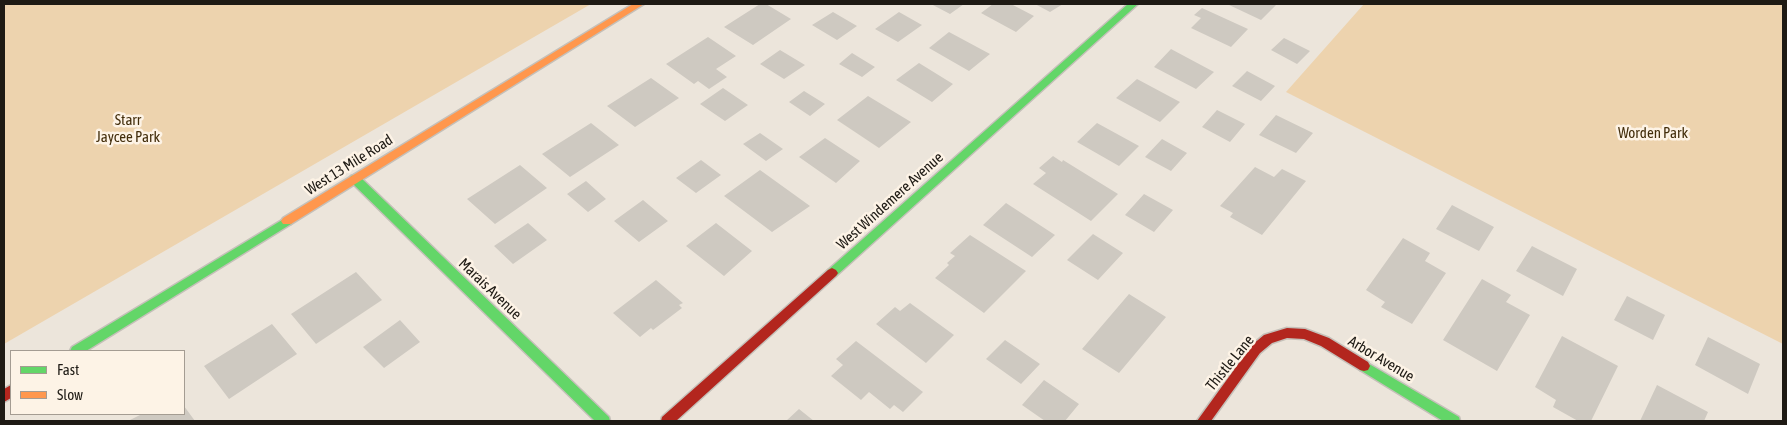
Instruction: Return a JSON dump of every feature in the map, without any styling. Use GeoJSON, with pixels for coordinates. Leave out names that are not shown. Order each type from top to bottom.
{"type":"FeatureCollection","features":[{"type":"Feature","properties":{"kind":"street","name":"West 13 Mile Road"},"geometry":{"type":"LineString","coordinates":[[78,350],[638,4]]}},
{"type":"Feature","properties":{"kind":"street","name":"West Windemere Avenue"},"geometry":{"type":"LineString","coordinates":[[667,421],[1134,4]]}},
{"type":"Feature","properties":{"kind":"street","name":"Marais Avenue"},"geometry":{"type":"LineString","coordinates":[[355,179],[604,421]]}},
{"type":"Feature","properties":{"kind":"street","name":"Thistle Lane"},"geometry":{"type":"LineString","coordinates":[[1204,421],[1256,349],[1268,339],[1287,333]]}},
{"type":"Feature","properties":{"kind":"street","name":"Arbor Avenue"},"geometry":{"type":"LineString","coordinates":[[1287,333],[1305,334],[1325,342],[1454,421]]}},
{"type":"Feature","properties":{"kind":"green space","name":"Starr Jaycee Park"},"geometry":{"type":"Polygon","coordinates":[[[4,4],[591,4],[4,344],[4,4]]]}},
{"type":"Feature","properties":{"kind":"green space","name":"Worden Park"},"geometry":{"type":"Polygon","coordinates":[[[1364,4],[1783,4],[1783,344],[1286,92],[1364,4]]]}},
{"type":"Feature","properties":{"kind":"building"},"geometry":{"type":"Polygon","coordinates":[[[760,4],[766,4],[791,19],[753,45],[724,27],[760,4]]]}},
{"type":"Feature","properties":{"kind":"building"},"geometry":{"type":"Polygon","coordinates":[[[931,4],[964,4],[950,14],[931,4]]]}},
{"type":"Feature","properties":{"kind":"building"},"geometry":{"type":"Polygon","coordinates":[[[993,4],[1011,4],[1034,16],[1016,32],[981,13],[993,4]]]}},
{"type":"Feature","properties":{"kind":"building"},"geometry":{"type":"Polygon","coordinates":[[[1035,4],[1063,4],[1050,12],[1035,4]]]}},
{"type":"Feature","properties":{"kind":"building"},"geometry":{"type":"Polygon","coordinates":[[[1227,4],[1274,4],[1276,5],[1261,20],[1227,4]]]}},
{"type":"Feature","properties":{"kind":"building"},"geometry":{"type":"Polygon","coordinates":[[[1202,8],[1248,29],[1231,47],[1191,28],[1201,18],[1194,15],[1202,8]]]}},
{"type":"Feature","properties":{"kind":"building"},"geometry":{"type":"Polygon","coordinates":[[[833,12],[857,26],[837,40],[812,25],[833,12]]]}},
{"type":"Feature","properties":{"kind":"building"},"geometry":{"type":"Polygon","coordinates":[[[899,12],[922,25],[898,42],[875,29],[899,12]]]}},
{"type":"Feature","properties":{"kind":"building"},"geometry":{"type":"Polygon","coordinates":[[[949,32],[990,54],[969,71],[929,48],[949,32]]]}},
{"type":"Feature","properties":{"kind":"building"},"geometry":{"type":"Polygon","coordinates":[[[708,37],[736,56],[716,69],[727,77],[709,89],[698,81],[694,84],[666,64],[708,37]]]}},
{"type":"Feature","properties":{"kind":"building"},"geometry":{"type":"Polygon","coordinates":[[[1284,38],[1310,51],[1297,64],[1271,50],[1284,38]]]}},
{"type":"Feature","properties":{"kind":"building"},"geometry":{"type":"Polygon","coordinates":[[[1171,49],[1214,72],[1196,89],[1154,67],[1171,49]]]}},
{"type":"Feature","properties":{"kind":"building"},"geometry":{"type":"Polygon","coordinates":[[[780,50],[805,65],[784,79],[760,64],[780,50]]]}},
{"type":"Feature","properties":{"kind":"building"},"geometry":{"type":"Polygon","coordinates":[[[852,53],[875,67],[862,77],[839,64],[852,53]]]}},
{"type":"Feature","properties":{"kind":"building"},"geometry":{"type":"Polygon","coordinates":[[[919,63],[953,84],[932,102],[896,80],[919,63]]]}},
{"type":"Feature","properties":{"kind":"building"},"geometry":{"type":"Polygon","coordinates":[[[1247,71],[1275,86],[1261,101],[1232,86],[1247,71]]]}},
{"type":"Feature","properties":{"kind":"building"},"geometry":{"type":"Polygon","coordinates":[[[651,78],[679,98],[635,127],[607,106],[651,78]]]}},
{"type":"Feature","properties":{"kind":"building"},"geometry":{"type":"Polygon","coordinates":[[[1137,79],[1180,102],[1160,122],[1116,98],[1137,79]]]}},
{"type":"Feature","properties":{"kind":"building"},"geometry":{"type":"Polygon","coordinates":[[[723,88],[748,105],[725,121],[700,104],[723,88]]]}},
{"type":"Feature","properties":{"kind":"building"},"geometry":{"type":"Polygon","coordinates":[[[804,91],[825,104],[810,116],[789,102],[804,91]]]}},
{"type":"Feature","properties":{"kind":"building"},"geometry":{"type":"Polygon","coordinates":[[[868,96],[911,122],[879,148],[837,120],[868,96]]]}},
{"type":"Feature","properties":{"kind":"building"},"geometry":{"type":"Polygon","coordinates":[[[1217,110],[1245,124],[1230,142],[1202,127],[1217,110]]]}},
{"type":"Feature","properties":{"kind":"building"},"geometry":{"type":"Polygon","coordinates":[[[1276,115],[1313,133],[1296,153],[1259,135],[1276,115]]]}},
{"type":"Feature","properties":{"kind":"building"},"geometry":{"type":"Polygon","coordinates":[[[591,123],[619,145],[570,177],[542,154],[591,123]]]}},
{"type":"Feature","properties":{"kind":"building"},"geometry":{"type":"Polygon","coordinates":[[[1097,123],[1139,146],[1119,166],[1077,142],[1097,123]]]}},
{"type":"Feature","properties":{"kind":"building"},"geometry":{"type":"Polygon","coordinates":[[[760,133],[783,149],[766,161],[743,144],[760,133]]]}},
{"type":"Feature","properties":{"kind":"building"},"geometry":{"type":"Polygon","coordinates":[[[825,138],[860,161],[836,183],[799,157],[825,138]]]}},
{"type":"Feature","properties":{"kind":"building"},"geometry":{"type":"Polygon","coordinates":[[[1162,139],[1187,153],[1171,171],[1145,157],[1162,139]]]}},
{"type":"Feature","properties":{"kind":"building"},"geometry":{"type":"Polygon","coordinates":[[[1053,156],[1062,162],[1063,160],[1118,194],[1091,221],[1033,184],[1046,173],[1039,168],[1053,156]]]}},
{"type":"Feature","properties":{"kind":"building"},"geometry":{"type":"Polygon","coordinates":[[[701,160],[721,175],[696,193],[676,178],[701,160]]]}},
{"type":"Feature","properties":{"kind":"building"},"geometry":{"type":"Polygon","coordinates":[[[520,165],[547,188],[495,224],[467,199],[520,165]]]}},
{"type":"Feature","properties":{"kind":"building"},"geometry":{"type":"Polygon","coordinates":[[[1255,167],[1274,177],[1282,169],[1306,181],[1262,235],[1230,217],[1233,213],[1220,206],[1255,167]]]}},
{"type":"Feature","properties":{"kind":"building"},"geometry":{"type":"Polygon","coordinates":[[[760,170],[810,206],[772,232],[724,196],[760,170]]]}},
{"type":"Feature","properties":{"kind":"building"},"geometry":{"type":"Polygon","coordinates":[[[586,181],[606,199],[588,212],[567,194],[586,181]]]}},
{"type":"Feature","properties":{"kind":"building"},"geometry":{"type":"Polygon","coordinates":[[[1144,194],[1173,210],[1154,232],[1125,215],[1144,194]]]}},
{"type":"Feature","properties":{"kind":"building"},"geometry":{"type":"Polygon","coordinates":[[[643,200],[668,221],[639,242],[614,221],[643,200]]]}},
{"type":"Feature","properties":{"kind":"building"},"geometry":{"type":"Polygon","coordinates":[[[1006,203],[1055,235],[1032,257],[983,225],[1006,203]]]}},
{"type":"Feature","properties":{"kind":"building"},"geometry":{"type":"Polygon","coordinates":[[[1452,205],[1494,227],[1479,251],[1436,229],[1452,205]]]}},
{"type":"Feature","properties":{"kind":"building"},"geometry":{"type":"Polygon","coordinates":[[[528,223],[547,240],[513,264],[494,246],[528,223]]]}},
{"type":"Feature","properties":{"kind":"building"},"geometry":{"type":"Polygon","coordinates":[[[716,223],[752,251],[724,276],[686,246],[716,223]]]}},
{"type":"Feature","properties":{"kind":"building"},"geometry":{"type":"Polygon","coordinates":[[[1093,234],[1123,253],[1098,280],[1067,260],[1093,234]]]}},
{"type":"Feature","properties":{"kind":"building"},"geometry":{"type":"Polygon","coordinates":[[[970,235],[1026,271],[984,313],[935,278],[949,265],[947,263],[955,256],[950,253],[970,235]]]}},
{"type":"Feature","properties":{"kind":"building"},"geometry":{"type":"Polygon","coordinates":[[[1403,238],[1430,253],[1425,261],[1446,273],[1412,324],[1381,307],[1385,302],[1366,290],[1403,238]]]}},
{"type":"Feature","properties":{"kind":"building"},"geometry":{"type":"Polygon","coordinates":[[[1532,246],[1577,269],[1563,296],[1516,271],[1532,246]]]}},
{"type":"Feature","properties":{"kind":"building"},"geometry":{"type":"Polygon","coordinates":[[[356,272],[382,300],[316,344],[291,314],[356,272]]]}},
{"type":"Feature","properties":{"kind":"building"},"geometry":{"type":"Polygon","coordinates":[[[1482,279],[1511,295],[1506,302],[1530,315],[1497,371],[1443,340],[1482,279]]]}},
{"type":"Feature","properties":{"kind":"building"},"geometry":{"type":"Polygon","coordinates":[[[656,280],[683,303],[679,305],[682,308],[653,330],[651,328],[640,337],[613,313],[656,280]]]}},
{"type":"Feature","properties":{"kind":"building"},"geometry":{"type":"Polygon","coordinates":[[[1129,294],[1166,317],[1119,373],[1082,349],[1129,294]]]}},
{"type":"Feature","properties":{"kind":"building"},"geometry":{"type":"Polygon","coordinates":[[[1627,296],[1665,315],[1653,340],[1614,320],[1627,296]]]}},
{"type":"Feature","properties":{"kind":"building"},"geometry":{"type":"Polygon","coordinates":[[[910,303],[954,335],[926,363],[876,324],[895,307],[900,311],[910,303]]]}},
{"type":"Feature","properties":{"kind":"building"},"geometry":{"type":"Polygon","coordinates":[[[400,320],[420,342],[384,368],[363,347],[400,320]]]}},
{"type":"Feature","properties":{"kind":"building"},"geometry":{"type":"Polygon","coordinates":[[[272,324],[297,354],[229,399],[204,366],[272,324]]]}},
{"type":"Feature","properties":{"kind":"building"},"geometry":{"type":"Polygon","coordinates":[[[1562,336],[1618,366],[1591,421],[1578,421],[1553,407],[1556,400],[1535,387],[1562,336]]]}},
{"type":"Feature","properties":{"kind":"building"},"geometry":{"type":"Polygon","coordinates":[[[1708,337],[1760,364],[1748,394],[1695,365],[1708,337]]]}},
{"type":"Feature","properties":{"kind":"building"},"geometry":{"type":"Polygon","coordinates":[[[1005,340],[1040,364],[1021,384],[986,359],[1005,340]]]}},
{"type":"Feature","properties":{"kind":"building"},"geometry":{"type":"Polygon","coordinates":[[[856,341],[923,392],[903,412],[894,405],[890,409],[869,392],[861,400],[831,376],[843,365],[836,359],[856,341]]]}},
{"type":"Feature","properties":{"kind":"building"},"geometry":{"type":"Polygon","coordinates":[[[1044,380],[1079,404],[1065,421],[1045,421],[1022,405],[1044,380]]]}},
{"type":"Feature","properties":{"kind":"building"},"geometry":{"type":"Polygon","coordinates":[[[1657,385],[1708,412],[1704,421],[1640,421],[1657,385]]]}},
{"type":"Feature","properties":{"kind":"building"},"geometry":{"type":"Polygon","coordinates":[[[185,407],[195,421],[128,421],[140,415],[185,415],[185,407]]]}},
{"type":"Feature","properties":{"kind":"building"},"geometry":{"type":"Polygon","coordinates":[[[799,409],[814,421],[786,421],[799,409]]]}},
{"type":"Feature","properties":{"kind":"traffic: fast"},"geometry":{"type":"LineString","coordinates":[[832,273],[1133,4]]}},
{"type":"Feature","properties":{"kind":"traffic: fast"},"geometry":{"type":"LineString","coordinates":[[355,179],[604,421]]}},
{"type":"Feature","properties":{"kind":"traffic: fast"},"geometry":{"type":"LineString","coordinates":[[78,350],[287,221]]}},
{"type":"Feature","properties":{"kind":"traffic: fast"},"geometry":{"type":"LineString","coordinates":[[1364,366],[1454,421]]}},
{"type":"Feature","properties":{"kind":"traffic: slow"},"geometry":{"type":"LineString","coordinates":[[287,221],[639,4]]}},
{"type":"Feature","properties":{"kind":"traffic: jam"},"geometry":{"type":"LineString","coordinates":[[667,421],[832,273]]}},
{"type":"Feature","properties":{"kind":"traffic: jam"},"geometry":{"type":"LineString","coordinates":[[1203,421],[1256,349],[1268,339],[1287,333],[1305,334],[1325,342],[1364,366]]}},
{"type":"Feature","properties":{"kind":"traffic: jam"},"geometry":{"type":"LineString","coordinates":[[4,396],[10,392]]}}]}
